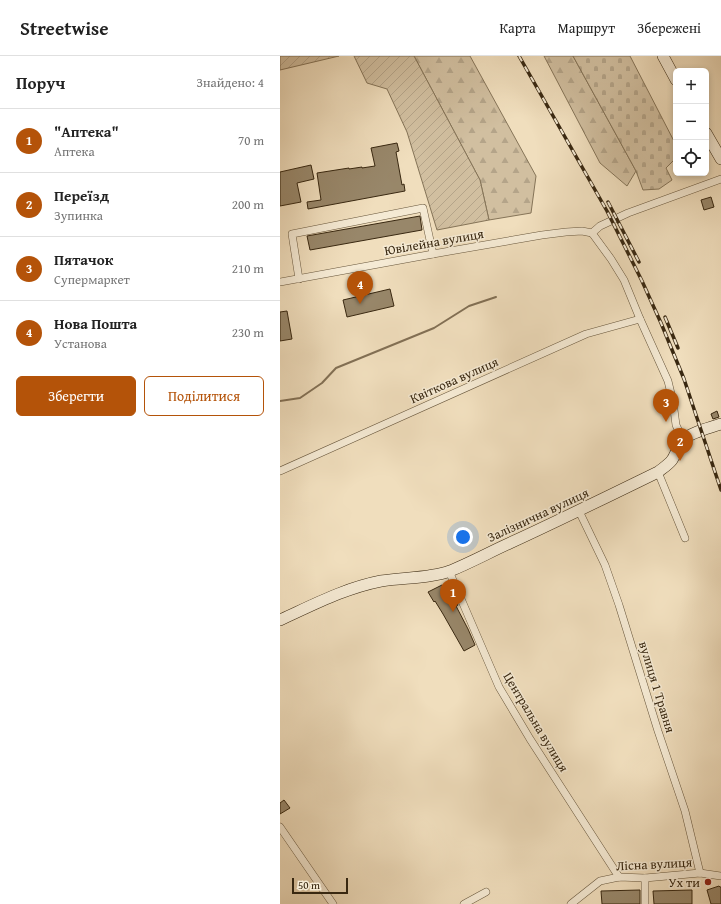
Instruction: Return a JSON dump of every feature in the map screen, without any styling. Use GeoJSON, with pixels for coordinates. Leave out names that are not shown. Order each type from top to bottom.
{"type":"FeatureCollection","features":[{"type":"Feature","properties":{"kind":"street"},"geometry":{"type":"LineString","coordinates":[[663,56],[673,74]]}},
{"type":"Feature","properties":{"kind":"street"},"geometry":{"type":"LineString","coordinates":[[709,138],[721,159]]}},
{"type":"Feature","properties":{"kind":"street"},"geometry":{"type":"LineString","coordinates":[[721,179],[628,213],[600,226],[592,233],[624,280],[668,381],[676,425],[683,440],[690,434],[721,424]]}},
{"type":"Feature","properties":{"kind":"street"},"geometry":{"type":"LineString","coordinates":[[299,279],[292,234],[423,208],[433,254]]}},
{"type":"Feature","properties":{"kind":"street","name":"Ювілейна вулиця"},"geometry":{"type":"LineString","coordinates":[[280,282],[517,239],[566,232],[582,231],[592,233]]}},
{"type":"Feature","properties":{"kind":"street","name":"Квіткова вулиця"},"geometry":{"type":"LineString","coordinates":[[280,471],[586,334],[640,319]]}},
{"type":"Feature","properties":{"kind":"street","name":"Залізнична вулиця"},"geometry":{"type":"LineString","coordinates":[[280,620],[330,597],[361,586],[382,581],[418,578],[449,571],[579,511],[658,472],[673,459],[683,440]]}},
{"type":"Feature","properties":{"kind":"street"},"geometry":{"type":"LineString","coordinates":[[658,472],[685,538]]}},
{"type":"Feature","properties":{"kind":"street","name":"вулиця 1 Травня"},"geometry":{"type":"LineString","coordinates":[[579,511],[605,565],[619,605],[684,811],[700,874]]}},
{"type":"Feature","properties":{"kind":"street","name":"Центральна вулиця"},"geometry":{"type":"LineString","coordinates":[[449,571],[499,686],[530,739],[619,877]]}},
{"type":"Feature","properties":{"kind":"street"},"geometry":{"type":"LineString","coordinates":[[280,827],[333,904]]}},
{"type":"Feature","properties":{"kind":"street","name":"Лісна вулиця"},"geometry":{"type":"LineString","coordinates":[[571,904],[600,882],[619,877],[645,878],[700,874],[721,876]]}},
{"type":"Feature","properties":{"kind":"street"},"geometry":{"type":"LineString","coordinates":[[644,904],[645,878]]}},
{"type":"Feature","properties":{"kind":"street"},"geometry":{"type":"LineString","coordinates":[[464,904],[486,892]]}},
{"type":"Feature","properties":{"kind":"green space"},"geometry":{"type":"Polygon","coordinates":[[[280,56],[339,56],[280,70],[280,56]]]}},
{"type":"Feature","properties":{"kind":"green space"},"geometry":{"type":"Polygon","coordinates":[[[354,56],[414,56],[480,180],[489,220],[437,230],[407,132],[387,89],[367,83],[354,56]]]}},
{"type":"Feature","properties":{"kind":"green space"},"geometry":{"type":"Polygon","coordinates":[[[414,56],[470,56],[536,176],[531,213],[489,220],[480,180],[414,56]]]}},
{"type":"Feature","properties":{"kind":"green space"},"geometry":{"type":"Polygon","coordinates":[[[544,56],[573,56],[636,171],[627,186],[600,163],[544,56]]]}},
{"type":"Feature","properties":{"kind":"green space"},"geometry":{"type":"Polygon","coordinates":[[[573,56],[630,56],[673,139],[673,161],[666,168],[672,180],[659,189],[643,190],[636,171],[573,56]]]}},
{"type":"Feature","properties":{"kind":"building"},"geometry":{"type":"Polygon","coordinates":[[[397,143],[399,151],[396,152],[402,185],[404,184],[405,191],[308,209],[307,202],[321,200],[317,173],[375,166],[371,148],[397,143]]]}},
{"type":"Feature","properties":{"kind":"building"},"geometry":{"type":"Polygon","coordinates":[[[311,165],[314,179],[297,183],[301,202],[280,206],[280,172],[311,165]]]}},
{"type":"Feature","properties":{"kind":"building"},"geometry":{"type":"Polygon","coordinates":[[[711,197],[714,207],[704,210],[701,200],[711,197]]]}},
{"type":"Feature","properties":{"kind":"building"},"geometry":{"type":"Polygon","coordinates":[[[420,216],[422,230],[310,250],[307,236],[420,216]]]}},
{"type":"Feature","properties":{"kind":"building"},"geometry":{"type":"Polygon","coordinates":[[[390,289],[394,306],[347,317],[343,300],[390,289]]]}},
{"type":"Feature","properties":{"kind":"building"},"geometry":{"type":"Polygon","coordinates":[[[287,311],[292,339],[280,341],[280,312],[287,311]]]}},
{"type":"Feature","properties":{"kind":"building"},"geometry":{"type":"Polygon","coordinates":[[[717,411],[719,417],[713,419],[711,414],[717,411]]]}},
{"type":"Feature","properties":{"kind":"building"},"geometry":{"type":"Polygon","coordinates":[[[442,585],[446,585],[458,605],[456,606],[475,645],[464,651],[443,614],[428,592],[442,585]]]}},
{"type":"Feature","properties":{"kind":"building"},"geometry":{"type":"Polygon","coordinates":[[[284,800],[290,808],[280,814],[280,803],[284,800]]]}},
{"type":"Feature","properties":{"kind":"building"},"geometry":{"type":"Polygon","coordinates":[[[719,886],[721,887],[721,904],[711,904],[707,890],[719,886]]]}},
{"type":"Feature","properties":{"kind":"building"},"geometry":{"type":"Polygon","coordinates":[[[640,890],[640,904],[602,904],[601,891],[640,890]]]}},
{"type":"Feature","properties":{"kind":"building"},"geometry":{"type":"Polygon","coordinates":[[[692,890],[692,904],[654,904],[653,891],[692,890]]]}},
{"type":"Feature","properties":{"kind":"waterway"},"geometry":{"type":"LineString","coordinates":[[280,401],[300,398],[322,383],[336,368],[434,328],[469,306],[496,297]]}},
{"type":"Feature","properties":{"kind":"railway"},"geometry":{"type":"LineString","coordinates":[[519,56],[607,211],[642,281],[684,379],[721,490]]}},
{"type":"Feature","properties":{"kind":"railway"},"geometry":{"type":"LineString","coordinates":[[608,202],[639,262]]}},
{"type":"Feature","properties":{"kind":"railway"},"geometry":{"type":"LineString","coordinates":[[665,317],[678,348]]}},
{"type":"Feature","properties":{"kind":"place","name":"Нова Пошта"},"geometry":{"type":"Point","coordinates":[360,304]}},
{"type":"Feature","properties":{"kind":"place","name":"Пятачок"},"geometry":{"type":"Point","coordinates":[666,422]}},
{"type":"Feature","properties":{"kind":"place","name":"Переїзд"},"geometry":{"type":"Point","coordinates":[680,461]}},
{"type":"Feature","properties":{"kind":"place","name":"\"Аптека\""},"geometry":{"type":"Point","coordinates":[453,612]}},
{"type":"Feature","properties":{"kind":"place","name":"Ух ти"},"geometry":{"type":"Point","coordinates":[708,882]}}]}
